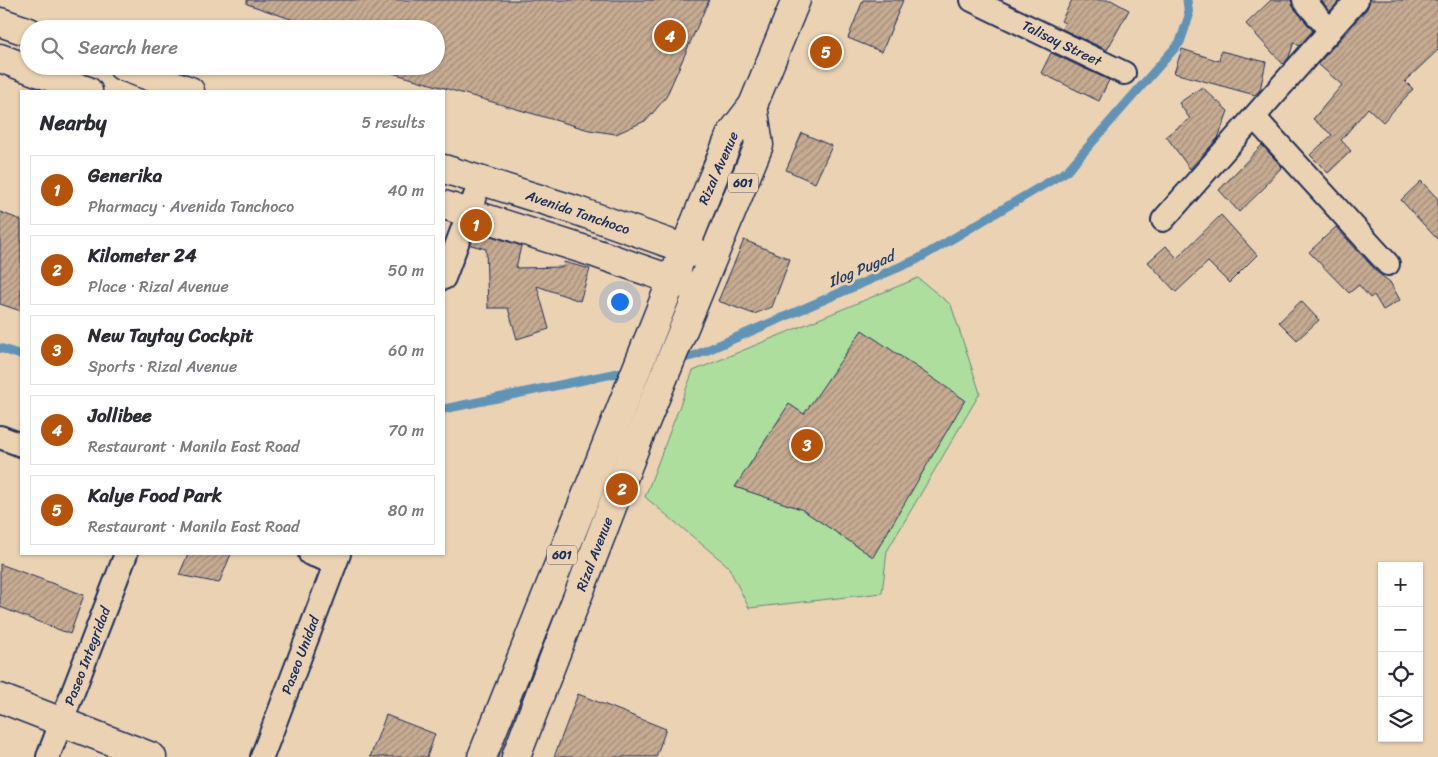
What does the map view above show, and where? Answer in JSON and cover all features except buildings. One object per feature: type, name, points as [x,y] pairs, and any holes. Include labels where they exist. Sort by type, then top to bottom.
[{"type":"main road","name":"601","points":[[753,105],[796,0]]},
{"type":"main road","points":[[0,22],[20,29]]},
{"type":"main road","points":[[0,58],[20,66]]},
{"type":"main road","points":[[45,75],[85,90]]},
{"type":"main road","points":[[146,75],[187,90]]},
{"type":"main road","name":"Rizal Avenue","points":[[482,757],[731,134],[753,105]]},
{"type":"main road","name":"Rizal Avenue","points":[[516,757],[549,668],[711,258],[758,145],[753,105]]},
{"type":"main road","name":"Avenida Tanchoco","points":[[445,169],[711,258]]},
{"type":"main road","points":[[456,208],[699,289]]},
{"type":"main road","points":[[0,698],[152,757]]},
{"type":"street","name":"Talisay Street","points":[[972,0],[1124,73]]},
{"type":"street","points":[[1304,0],[1330,31]]},
{"type":"street","points":[[1163,220],[1357,0]]},
{"type":"street","points":[[1254,117],[1388,264]]},
{"type":"street","points":[[445,272],[456,208],[481,180]]},
{"type":"street","points":[[0,437],[20,445]]},
{"type":"street","name":"Paseo Integridad","points":[[48,757],[126,555]]},
{"type":"street","points":[[315,555],[337,559]]},
{"type":"street","name":"Paseo Unidad","points":[[262,757],[337,559]]},
{"type":"green space","points":[[918,278],[951,305],[980,393],[887,551],[882,593],[749,608],[728,566],[645,497],[693,371]]},
{"type":"waterway","name":"Ilog Pugad","points":[[676,360],[696,355],[918,259],[1067,171],[1180,42],[1189,16],[1187,0]]},
{"type":"waterway","name":"Ilog Pugad","points":[[0,348],[20,355]]},
{"type":"waterway","name":"Ilog Pugad","points":[[445,409],[632,370]]},
{"type":"place","name":"Jollibee","points":[[670,36]]},
{"type":"place","name":"Kalye Food Park","points":[[826,52]]},
{"type":"place","name":"Generika","points":[[476,225]]},
{"type":"place","name":"New Taytay Cockpit","points":[[807,445]]},
{"type":"place","name":"Kilometer 24","points":[[622,489]]}]
